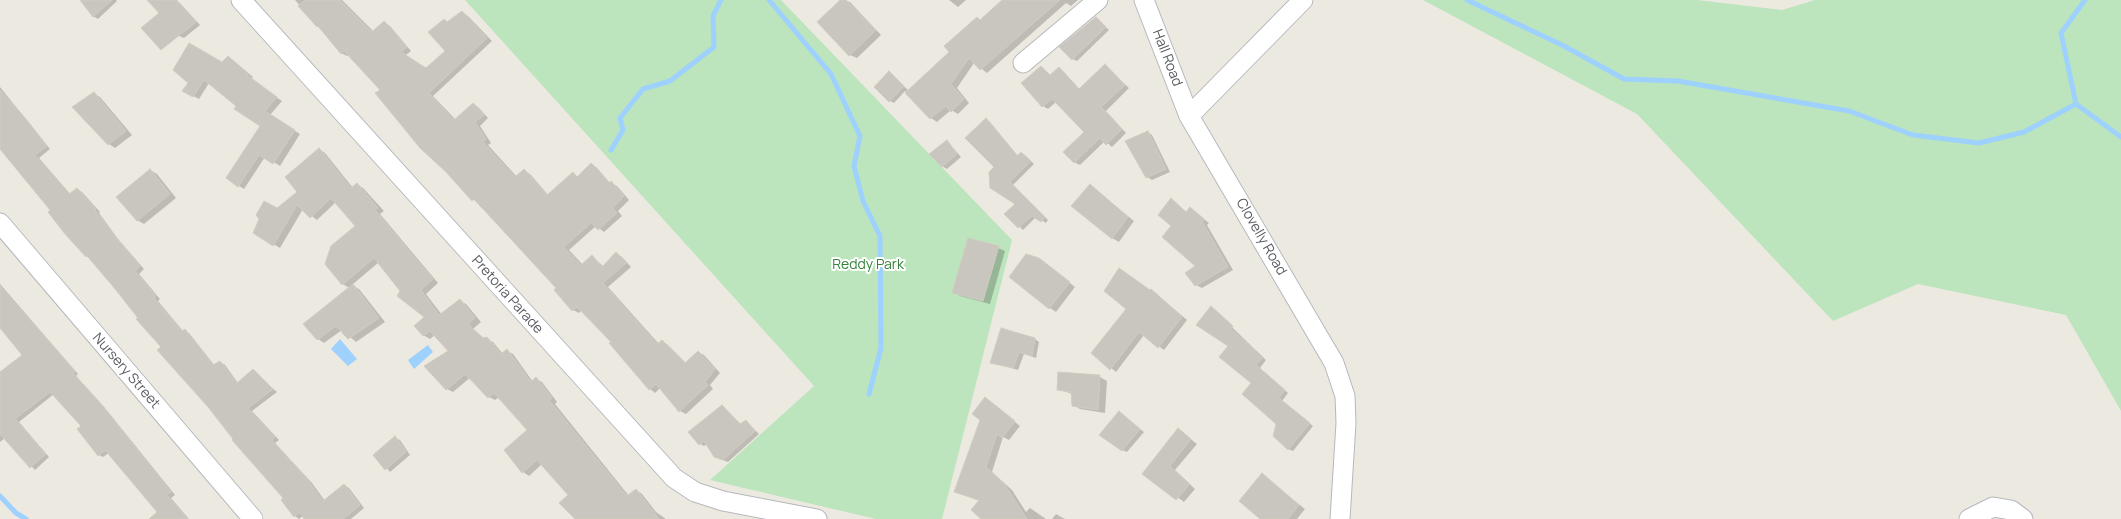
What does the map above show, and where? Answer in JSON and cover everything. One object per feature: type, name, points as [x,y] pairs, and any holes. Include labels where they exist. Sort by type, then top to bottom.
[{"type":"street","name":"Pretoria Parade","points":[[241,0],[674,478],[695,492],[723,501],[817,519]]},
{"type":"street","points":[[1023,63],[1098,0]]},
{"type":"street","name":"Hall Road","points":[[1144,0],[1189,116]]},
{"type":"street","points":[[1189,116],[1303,0]]},
{"type":"street","name":"Clovelly Road","points":[[1189,116],[1334,363],[1345,396],[1346,423],[1340,519]]},
{"type":"street","name":"Nursery Street","points":[[0,223],[253,519]]},
{"type":"street","points":[[1969,519],[1993,507],[2011,510],[2024,519]]},
{"type":"green space","name":"Reddy Park","points":[[465,0],[781,0],[1012,240],[942,519],[876,519],[710,480],[814,386]]},
{"type":"green space","points":[[1423,0],[1697,0],[1782,10],[1815,0],[2121,0],[2121,411],[2066,315],[1918,284],[1833,321],[1637,114]]},
{"type":"water","points":[[340,339],[357,359],[348,366],[331,349]]},
{"type":"water","points":[[428,345],[433,352],[414,369],[408,360]]},
{"type":"building","points":[[80,0],[112,0],[93,17]]},
{"type":"building","points":[[147,0],[176,0],[196,22],[161,50],[141,28],[159,13]]},
{"type":"building","points":[[305,0],[340,0],[372,32],[384,21],[407,47],[401,52],[426,68],[445,51],[428,32],[444,19],[447,22],[462,11],[487,38],[429,93],[454,120],[473,103],[484,115],[475,122],[486,139],[483,142],[515,177],[524,169],[547,195],[573,172],[577,177],[591,163],[609,183],[611,181],[624,196],[613,208],[617,213],[598,230],[591,223],[564,247],[581,265],[592,255],[602,267],[616,252],[626,263],[603,283],[657,344],[662,340],[685,363],[698,351],[715,369],[705,382],[708,385],[679,412],[656,384],[649,390],[609,343],[611,342],[577,307],[572,311],[554,290],[556,288],[474,199],[472,201],[446,172],[420,148],[375,93],[380,90],[344,51],[341,54],[318,26],[298,6]]},
{"type":"building","points":[[840,0],[846,0],[876,30],[849,56],[817,22]]},
{"type":"building","points":[[1002,0],[1060,0],[980,70],[969,58],[951,84],[964,99],[951,112],[946,106],[930,119],[905,93],[949,52],[944,46],[977,17],[980,20]]},
{"type":"building","points":[[1096,17],[1106,27],[1072,60],[1059,47]]},
{"type":"building","points":[[189,43],[222,62],[228,56],[248,73],[247,75],[277,97],[265,111],[295,130],[273,164],[259,155],[238,187],[226,178],[260,126],[234,109],[236,106],[204,80],[193,97],[182,91],[188,83],[173,70]]},
{"type":"building","points":[[1105,64],[1125,85],[1101,107],[1122,129],[1106,145],[1100,138],[1074,163],[1063,152],[1084,132],[1052,99],[1042,107],[1021,83],[1041,66],[1050,75],[1059,67],[1079,89]]},
{"type":"building","points":[[889,71],[904,86],[889,102],[874,87]]},
{"type":"building","points":[[0,90],[47,146],[35,155],[69,194],[77,188],[96,209],[114,235],[140,266],[135,271],[156,296],[154,298],[182,331],[185,329],[213,365],[220,361],[237,383],[253,369],[273,389],[248,408],[275,437],[272,440],[307,479],[323,501],[344,484],[360,505],[343,519],[304,519],[300,512],[294,517],[281,500],[283,498],[232,440],[208,407],[157,350],[161,347],[136,319],[138,318],[117,291],[65,234],[48,212],[50,210],[0,149]]},
{"type":"building","points":[[94,92],[126,131],[108,145],[72,107]]},
{"type":"building","points":[[986,118],[1017,156],[1021,152],[1031,161],[1010,182],[1045,217],[1041,222],[1032,216],[1018,228],[1004,214],[1015,204],[990,188],[989,172],[994,167],[965,138]]},
{"type":"building","points":[[1148,131],[1166,169],[1146,178],[1125,141]]},
{"type":"building","points":[[947,140],[957,154],[942,167],[929,154]]},
{"type":"building","points":[[319,148],[351,188],[357,183],[378,208],[375,210],[433,279],[421,290],[439,315],[460,299],[475,318],[468,324],[483,338],[487,337],[501,354],[507,349],[531,382],[536,377],[552,398],[549,400],[627,496],[636,489],[659,519],[575,519],[559,503],[568,495],[537,460],[522,473],[504,450],[527,430],[494,393],[488,398],[465,374],[446,390],[424,366],[448,351],[430,331],[423,336],[414,326],[424,317],[397,296],[400,291],[374,258],[342,285],[325,264],[331,246],[355,226],[331,198],[310,218],[297,205],[273,246],[253,233],[259,219],[256,215],[264,201],[277,208],[297,192],[285,177]]},
{"type":"building","points":[[150,169],[170,194],[137,221],[116,197]]},
{"type":"building","points":[[1090,184],[1128,217],[1112,239],[1071,206]]},
{"type":"building","points":[[1171,198],[1186,212],[1190,207],[1204,219],[1202,221],[1228,267],[1195,286],[1185,273],[1195,266],[1162,237],[1171,226],[1158,215]]},
{"type":"building","points":[[968,238],[999,246],[983,301],[952,293]]},
{"type":"building","points":[[1026,254],[1039,258],[1070,282],[1049,309],[1009,277]]},
{"type":"building","points":[[1119,268],[1151,289],[1182,317],[1158,348],[1139,332],[1110,370],[1091,353],[1126,309],[1104,291]]},
{"type":"building","points":[[353,284],[379,318],[348,339],[336,326],[317,340],[303,324]]},
{"type":"building","points":[[0,286],[75,371],[73,373],[101,404],[171,492],[167,495],[188,519],[149,519],[157,512],[105,450],[98,456],[77,429],[81,426],[50,392],[15,419],[46,454],[30,468],[0,434],[0,372],[22,355],[0,328]]},
{"type":"building","points":[[1211,306],[1233,326],[1231,329],[1263,357],[1256,365],[1285,390],[1279,398],[1310,423],[1288,450],[1273,436],[1276,424],[1242,394],[1251,383],[1219,357],[1228,346],[1196,325]]},
{"type":"building","points":[[1001,328],[1035,338],[1032,356],[1019,352],[1013,368],[990,363]]},
{"type":"building","points":[[1058,372],[1100,375],[1098,410],[1072,406],[1071,392],[1057,390]]},
{"type":"building","points":[[985,397],[1015,421],[1002,438],[997,434],[986,467],[1005,485],[1027,519],[981,519],[971,510],[979,500],[954,492],[980,420],[972,414]]},
{"type":"building","points":[[722,405],[740,424],[746,420],[755,431],[723,460],[714,457],[704,441],[699,445],[688,432]]},
{"type":"building","points":[[1119,411],[1140,429],[1122,451],[1099,435]]},
{"type":"building","points":[[1178,428],[1191,439],[1170,466],[1189,485],[1176,500],[1142,474]]},
{"type":"building","points":[[395,436],[406,452],[385,470],[373,455]]},
{"type":"building","points":[[1262,473],[1299,505],[1288,519],[1260,519],[1239,501]]},
{"type":"waterway","points":[[611,150],[623,130],[620,118],[643,89],[670,81],[714,47],[713,16],[721,0]]},
{"type":"waterway","points":[[769,0],[831,74],[860,136],[854,166],[863,201],[880,236],[881,348],[869,394]]},
{"type":"waterway","points":[[1467,0],[1564,46],[1624,79],[1678,81],[1849,111],[1913,135],[1979,143],[2024,132],[2076,104]]},
{"type":"waterway","points":[[2085,0],[2061,33],[2076,104],[2121,137]]},
{"type":"waterway","points":[[0,496],[16,513],[26,519]]}]
